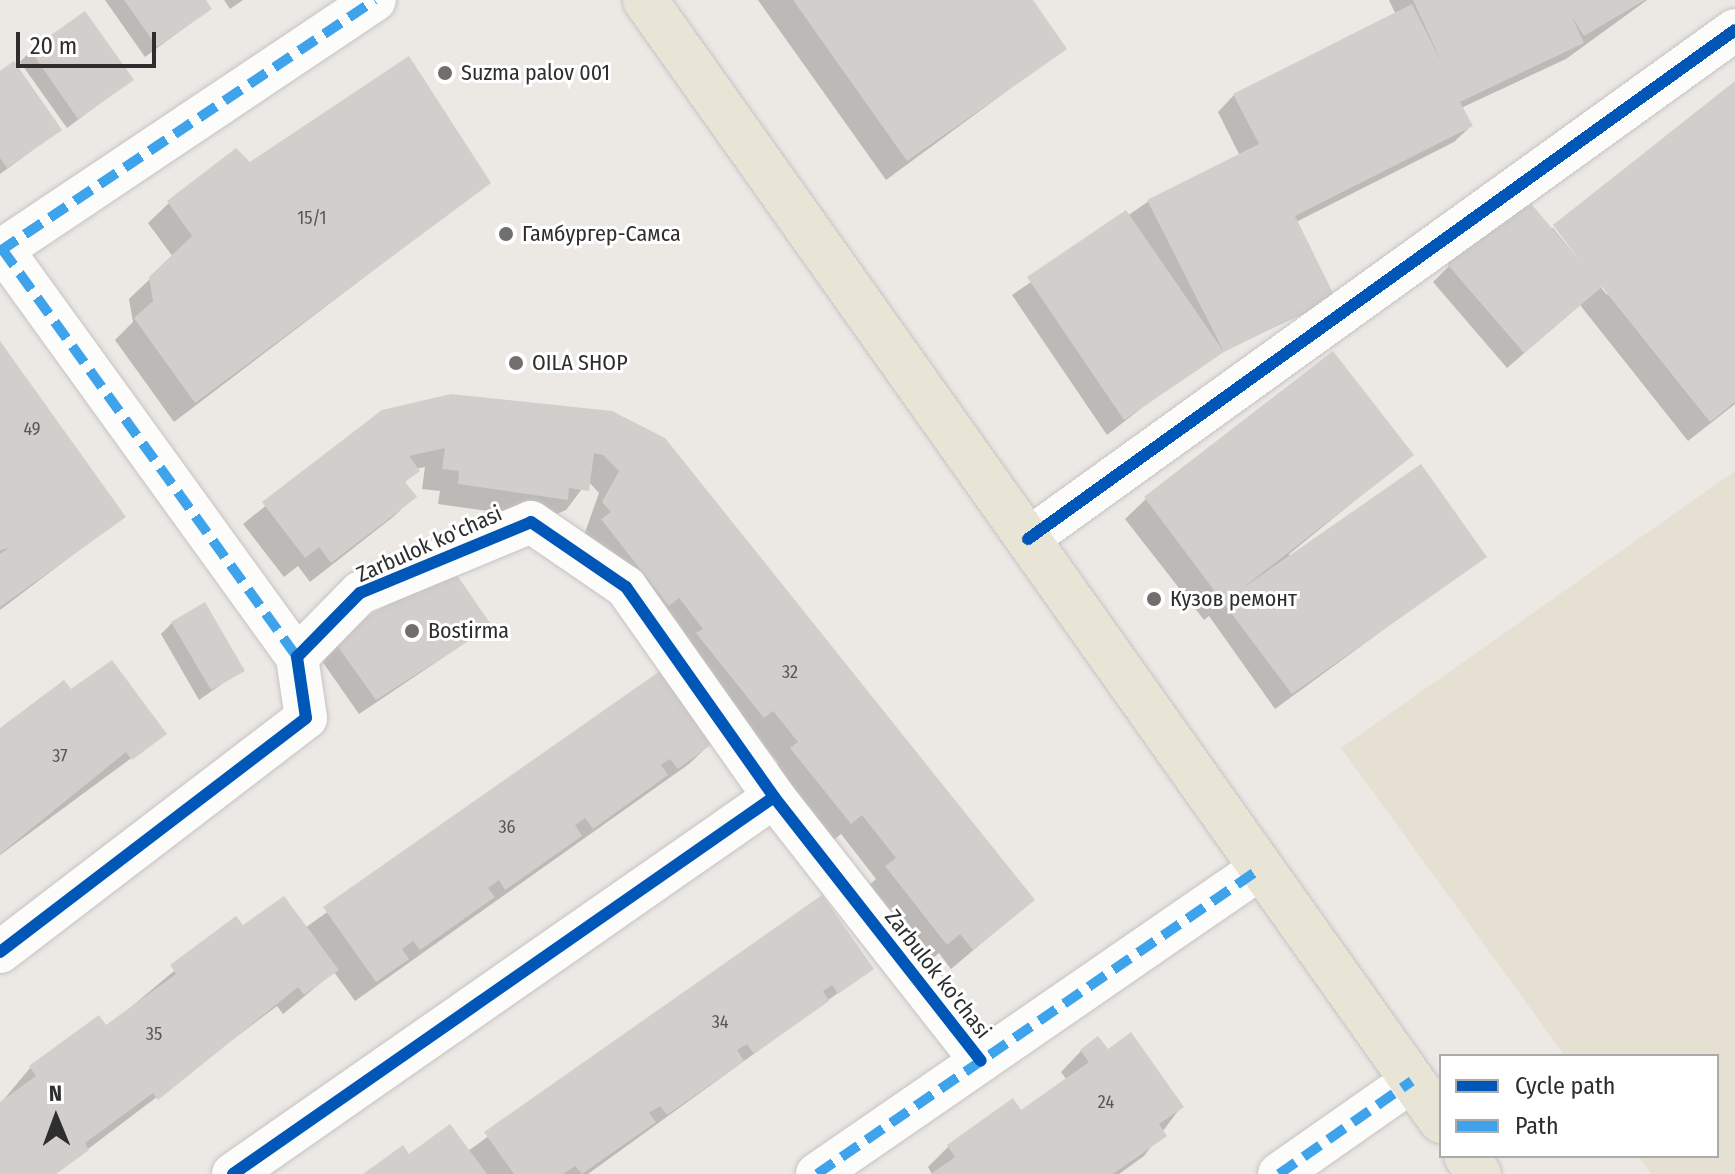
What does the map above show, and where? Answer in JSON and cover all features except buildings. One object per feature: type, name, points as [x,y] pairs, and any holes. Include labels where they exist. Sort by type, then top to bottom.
[{"type":"main road","points":[[645,0],[1439,1118]]},
{"type":"street","points":[[0,952],[306,718],[297,657],[1,250],[375,0]]},
{"type":"street","points":[[1028,539],[1735,30]]},
{"type":"street","name":"Zarbulok ko'chasi","points":[[297,657],[360,593],[531,522],[626,587],[774,797],[981,1061]]},
{"type":"street","points":[[233,1174],[774,797]]},
{"type":"street","name":"Zarbulok ko'chasi","points":[[817,1174],[1261,868]]},
{"type":"street","points":[[1279,1174],[1412,1081]]},
{"type":"shaded area","points":[[1735,471],[1735,1174],[1651,1174],[1639,1158],[1719,1158],[1719,1054],[1564,1054],[1341,748]]},
{"type":"marked path","points":[[0,251],[375,0]]},
{"type":"marked path","points":[[2,249],[297,657]]},
{"type":"marked path","points":[[817,1174],[1261,868]]},
{"type":"marked path","points":[[1279,1174],[1412,1081]]},
{"type":"cycle path","points":[[1028,539],[1735,30]]},
{"type":"cycle path","points":[[0,952],[306,718],[297,657],[360,593],[531,522],[626,587],[774,797]]},
{"type":"cycle path","points":[[233,1174],[774,797],[981,1061]]},
{"type":"place","name":"Suzma palov 001","points":[[445,73]]},
{"type":"place","name":"Гамбургер-Самса","points":[[506,234]]},
{"type":"place","name":"OILA SHOP","points":[[516,363]]},
{"type":"place","name":"Кузов ремонт","points":[[1154,599]]},
{"type":"place","name":"Bostirma","points":[[412,631]]}]
